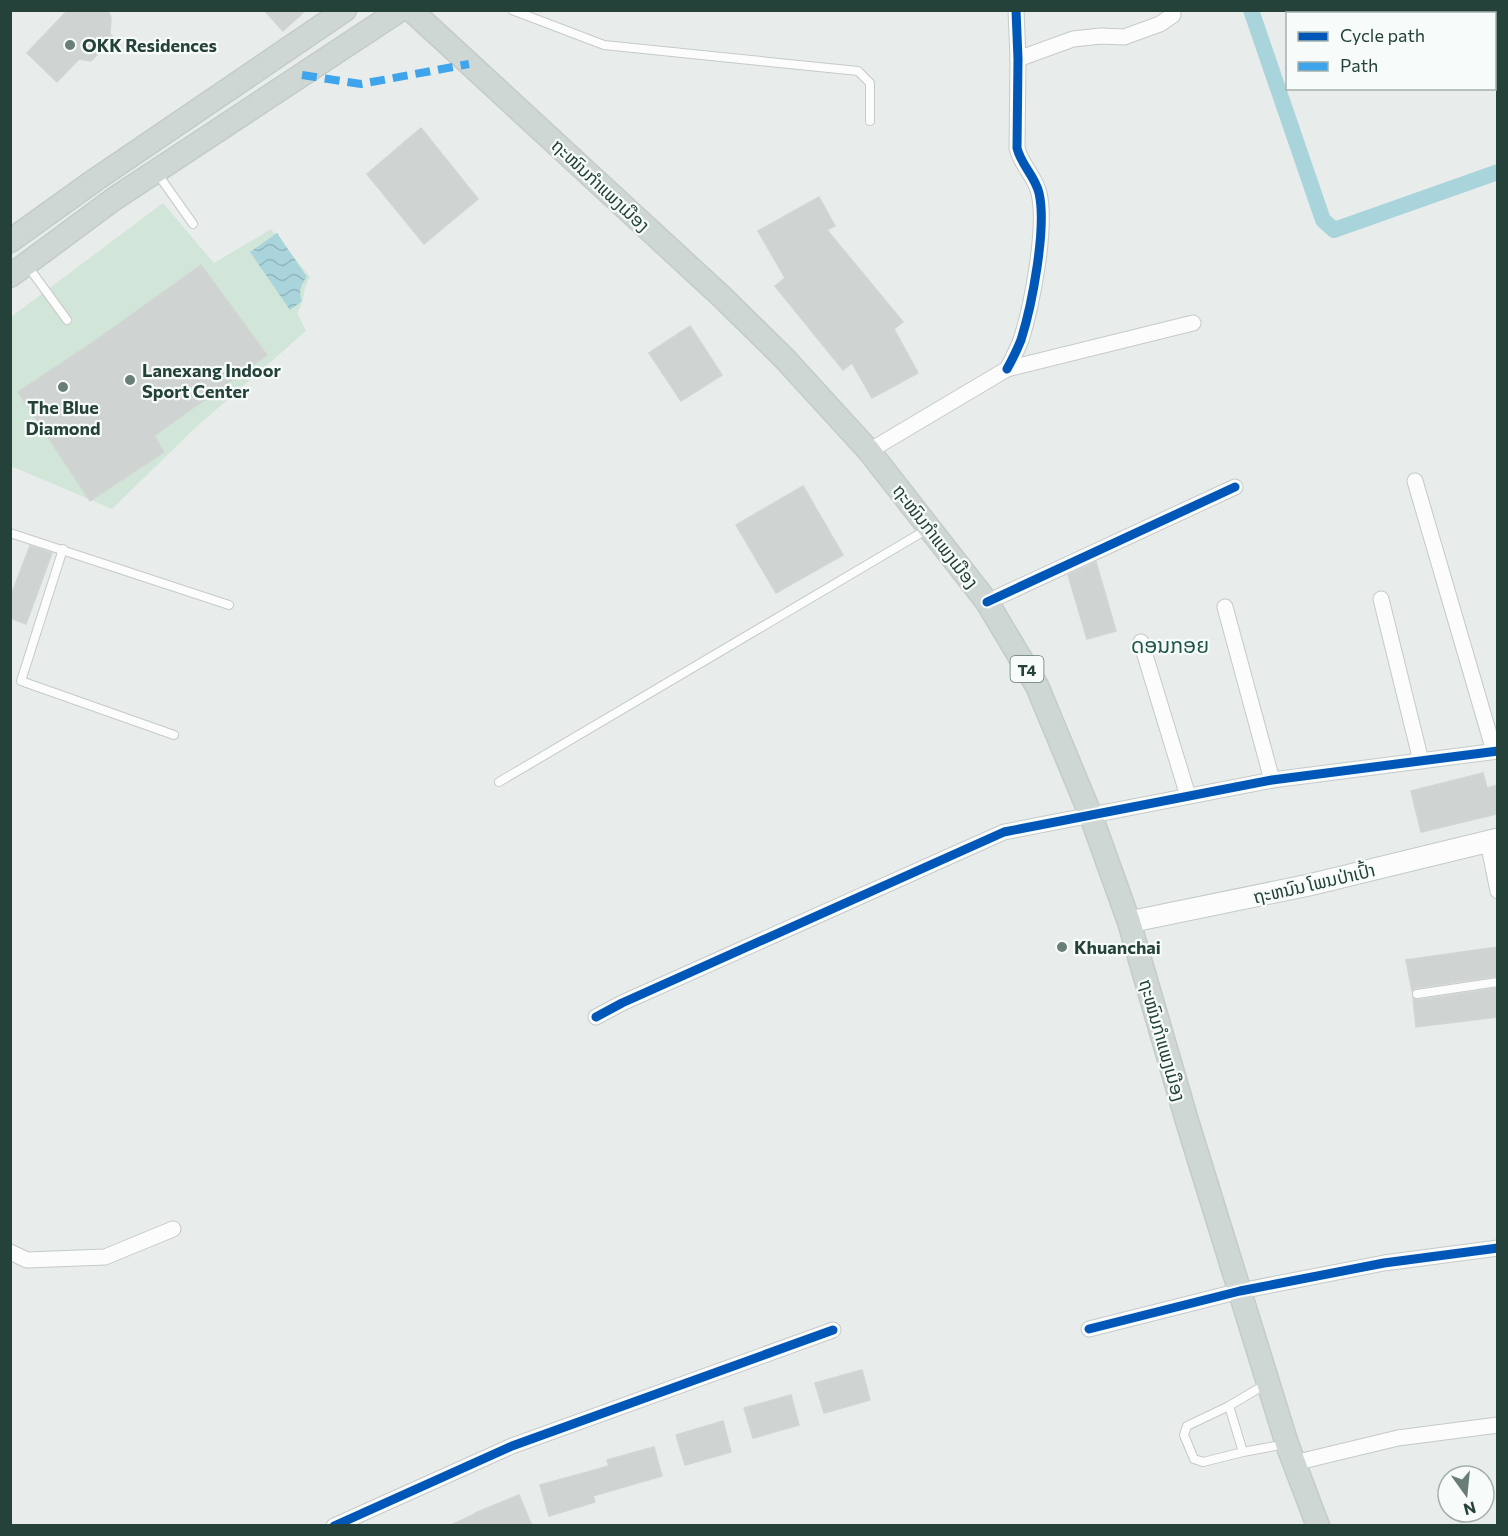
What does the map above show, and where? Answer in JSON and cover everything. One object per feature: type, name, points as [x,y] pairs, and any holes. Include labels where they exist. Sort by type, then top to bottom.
[{"type":"main road","points":[[10,241],[95,180],[345,10]]},
{"type":"main road","points":[[18,270],[114,199],[400,10]]},
{"type":"main road","name":"ຖະໜົນກຳແພງເມືອງ","points":[[411,10],[721,296],[785,359],[869,451],[987,602],[1037,686],[1091,816],[1129,922],[1187,1121],[1291,1454],[1318,1526]]},
{"type":"street","points":[[1007,369],[1020,341],[1032,294],[1040,243],[1039,194],[1035,181],[1020,160],[1017,148],[1016,10]]},
{"type":"street","points":[[1018,59],[1073,39],[1101,36],[1124,37],[1160,24],[1173,15]]},
{"type":"street","points":[[869,451],[1007,369],[1193,323]]},
{"type":"street","points":[[596,1017],[632,998],[1004,832],[1272,780],[1496,751],[1415,481]]},
{"type":"street","points":[[987,602],[1235,487]]},
{"type":"street","points":[[1382,598],[1421,760]]},
{"type":"street","points":[[1225,607],[1272,780]]},
{"type":"street","points":[[1141,642],[1188,795]]},
{"type":"street","points":[[1493,841],[1497,891]]},
{"type":"street","name":"ຖະຫນົນ ໂພນປ່າເປົ້າ","points":[[1129,922],[1309,885],[1493,841]]},
{"type":"street","points":[[10,1252],[27,1260],[105,1257],[173,1228]]},
{"type":"street","points":[[1089,1329],[1240,1291],[1384,1263],[1497,1248]]},
{"type":"street","points":[[334,1526],[512,1446],[832,1330]]},
{"type":"street","points":[[1291,1454],[1497,1425]]},
{"type":"lane","points":[[512,10],[603,45],[858,71],[870,83],[870,121]]},
{"type":"lane","points":[[156,172],[193,224]]},
{"type":"lane","points":[[18,270],[67,320]]},
{"type":"lane","points":[[498,782],[930,528]]},
{"type":"lane","points":[[10,533],[229,605]]},
{"type":"lane","points":[[63,549],[21,681],[174,735]]},
{"type":"lane","points":[[1417,994],[1497,982]]},
{"type":"lane","points":[[1269,1383],[1187,1426],[1184,1435],[1197,1461],[1203,1462],[1243,1452],[1291,1454]]},
{"type":"lane","points":[[1229,1406],[1243,1452]]},
{"type":"green space","name":"Lanexang Indoor Sport Center","points":[[163,203],[214,263],[271,229],[310,277],[297,313],[306,331],[194,429],[112,509],[11,466],[11,317]]},
{"type":"water","points":[[277,233],[307,277],[301,289],[302,301],[290,310],[250,252]]},
{"type":"building","name":"OKK Residences","points":[[68,10],[108,10],[111,18],[110,34],[114,38],[91,61],[79,59],[57,82],[27,53]]},
{"type":"building","points":[[264,10],[306,10],[283,31]]},
{"type":"building","points":[[421,128],[478,199],[424,244],[367,174]]},
{"type":"building","points":[[819,197],[835,226],[827,230],[903,322],[894,329],[918,373],[872,398],[852,363],[843,370],[775,286],[785,278],[758,231]]},
{"type":"building","points":[[201,265],[267,355],[154,436],[164,452],[90,501],[18,392],[92,343]]},
{"type":"building","points":[[690,326],[722,375],[681,401],[649,353]]},
{"type":"building","points":[[803,486],[843,555],[776,593],[736,525]]},
{"type":"building","points":[[30,546],[52,553],[26,624],[10,618],[10,598]]},
{"type":"building","points":[[1096,562],[1116,631],[1087,639],[1068,575]]},
{"type":"building","points":[[1483,773],[1487,788],[1497,785],[1497,814],[1421,832],[1411,791]]},
{"type":"building","points":[[1497,947],[1497,976],[1416,988],[1412,991],[1406,960]]},
{"type":"building","points":[[1497,988],[1497,1017],[1416,1027],[1413,998],[1418,1000]]},
{"type":"building","points":[[862,1370],[870,1400],[824,1413],[815,1383]]},
{"type":"building","points":[[791,1395],[799,1425],[753,1438],[744,1408]]},
{"type":"building","points":[[723,1421],[731,1452],[685,1465],[676,1435]]},
{"type":"building","points":[[654,1447],[662,1476],[593,1496],[595,1502],[549,1516],[540,1485],[609,1466],[607,1460]]},
{"type":"building","points":[[519,1495],[532,1526],[449,1526],[475,1513]]},
{"type":"waterway","points":[[1251,10],[1323,220],[1334,230],[1498,172]]},
{"type":"marked path","points":[[302,75],[361,84],[469,64]]},
{"type":"cycle path","points":[[1007,369],[1021,340],[1030,307],[1041,226],[1039,193],[1017,148],[1016,10]]},
{"type":"cycle path","points":[[987,602],[1235,487]]},
{"type":"cycle path","points":[[596,1017],[622,1003],[1004,832],[1272,780],[1498,751]]},
{"type":"cycle path","points":[[1089,1329],[1240,1291],[1384,1263],[1498,1248]]},
{"type":"cycle path","points":[[334,1526],[512,1446],[833,1330]]},
{"type":"place","name":"OKK Residences","points":[[70,45]]},
{"type":"place","name":"Lanexang Indoor Sport Center","points":[[130,380]]},
{"type":"place","name":"The Blue Diamond","points":[[63,387]]},
{"type":"place","name":"Khuanchai","points":[[1062,947]]},
{"type":"district","name":"ດອນກອຍ","points":[[1170,644]]}]
